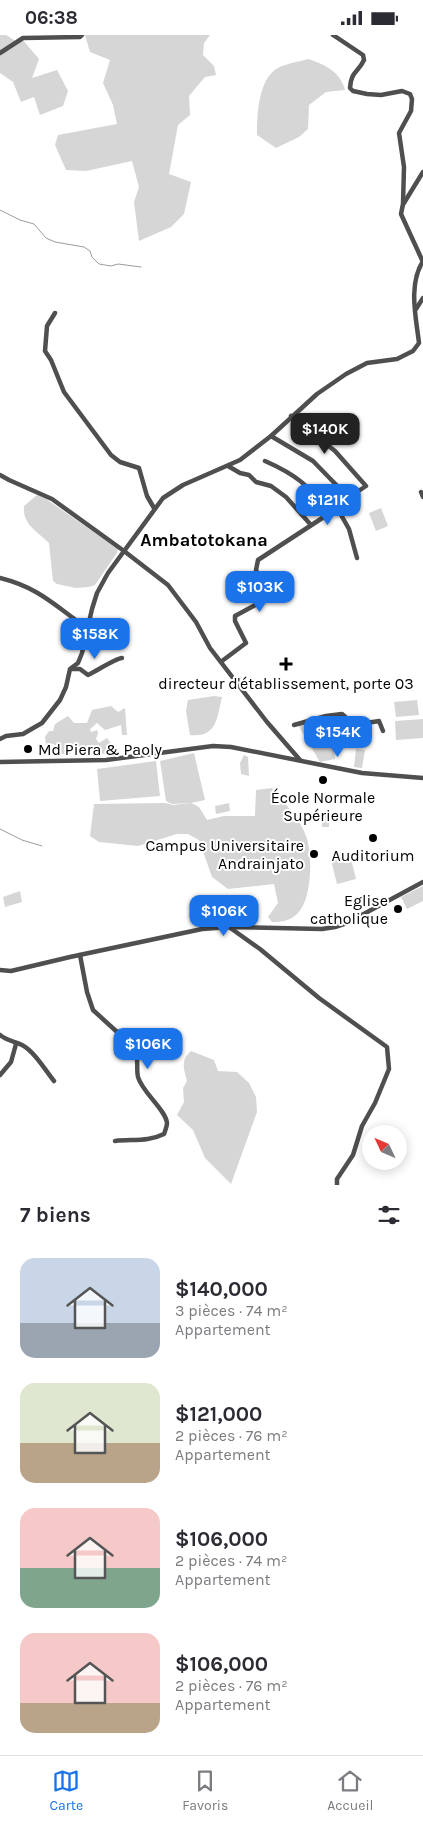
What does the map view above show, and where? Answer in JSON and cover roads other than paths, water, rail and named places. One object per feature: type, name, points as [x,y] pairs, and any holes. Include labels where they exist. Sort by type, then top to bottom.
[{"type":"street","points":[[0,53],[23,38],[80,37],[82,35]]},
{"type":"street","points":[[0,739],[6,736],[23,734],[42,723],[60,700],[66,687],[70,669],[78,663],[82,653],[97,593],[108,573],[163,498],[175,489],[240,460],[272,436],[316,394],[346,374],[367,363],[397,359],[413,351],[419,343],[414,291],[423,261],[401,214],[404,167],[399,133],[411,111],[412,99],[410,94],[402,91],[381,95],[354,91],[350,88],[350,79],[362,64],[364,60],[363,55],[333,35]]},
{"type":"street","points":[[403,204],[423,172]]},
{"type":"street","points":[[415,310],[423,298]]},
{"type":"street","points":[[55,313],[47,326],[44,346],[64,392],[110,455],[120,462],[139,468],[147,496],[154,508]]},
{"type":"street","points":[[222,661],[246,643],[235,621],[235,615],[259,603],[270,594],[256,570],[258,559],[330,513],[348,497],[366,486],[335,451],[291,416]]},
{"type":"street","points":[[272,436],[313,461],[348,497]]},
{"type":"street","points":[[265,461],[296,476],[315,494],[330,513]]},
{"type":"street","points":[[228,466],[240,473],[249,475],[256,482],[271,486],[286,497],[311,525]]},
{"type":"street","points":[[0,475],[52,499],[168,585],[196,622],[210,648],[222,661],[267,722],[301,761]]},
{"type":"street","points":[[336,506],[349,529],[357,558]]},
{"type":"street","points":[[0,578],[32,589],[55,603],[64,612],[87,628]]},
{"type":"street","points":[[70,669],[80,669],[88,675],[107,666],[116,659],[122,658]]},
{"type":"street","points":[[294,725],[326,716],[342,714],[354,725],[380,721],[383,731]]},
{"type":"street","points":[[0,762],[106,760],[213,746],[231,747],[362,773],[423,779]]},
{"type":"street","points":[[0,970],[11,971],[202,929],[228,927],[305,929],[334,927],[347,923],[423,882]]},
{"type":"street","points":[[228,927],[260,949],[320,998],[387,1047],[389,1069],[362,1126],[353,1155],[336,1179],[337,1185]]},
{"type":"street","points":[[80,955],[87,993],[93,1010],[116,1031],[121,1033],[135,1049],[138,1077],[145,1091],[165,1116],[167,1124],[164,1135],[154,1139],[115,1141]]},
{"type":"street","points":[[0,1035],[5,1039],[22,1045],[54,1081]]},
{"type":"street","points":[[0,1075],[11,1062],[16,1043]]},
{"type":"waterway","points":[[0,210],[20,220],[34,224],[46,238],[55,242],[84,247],[90,251],[92,257],[99,264],[141,267]]},
{"type":"waterway","points":[[0,829],[22,840],[42,846]]},
{"type":"place","name":"directeur d'établissement, porte 03","points":[[286,664]]},
{"type":"place","name":"Md Piera & Paoly","points":[[28,749]]},
{"type":"place","name":"École Normale Supérieure","points":[[323,780]]},
{"type":"place","name":"Auditorium","points":[[373,838]]},
{"type":"place","name":"Campus Universitaire Andrainjato","points":[[314,854]]},
{"type":"place","name":"Eglise catholique","points":[[398,909]]},
{"type":"district","name":"Ambatotokana","points":[[204,540]]}]
